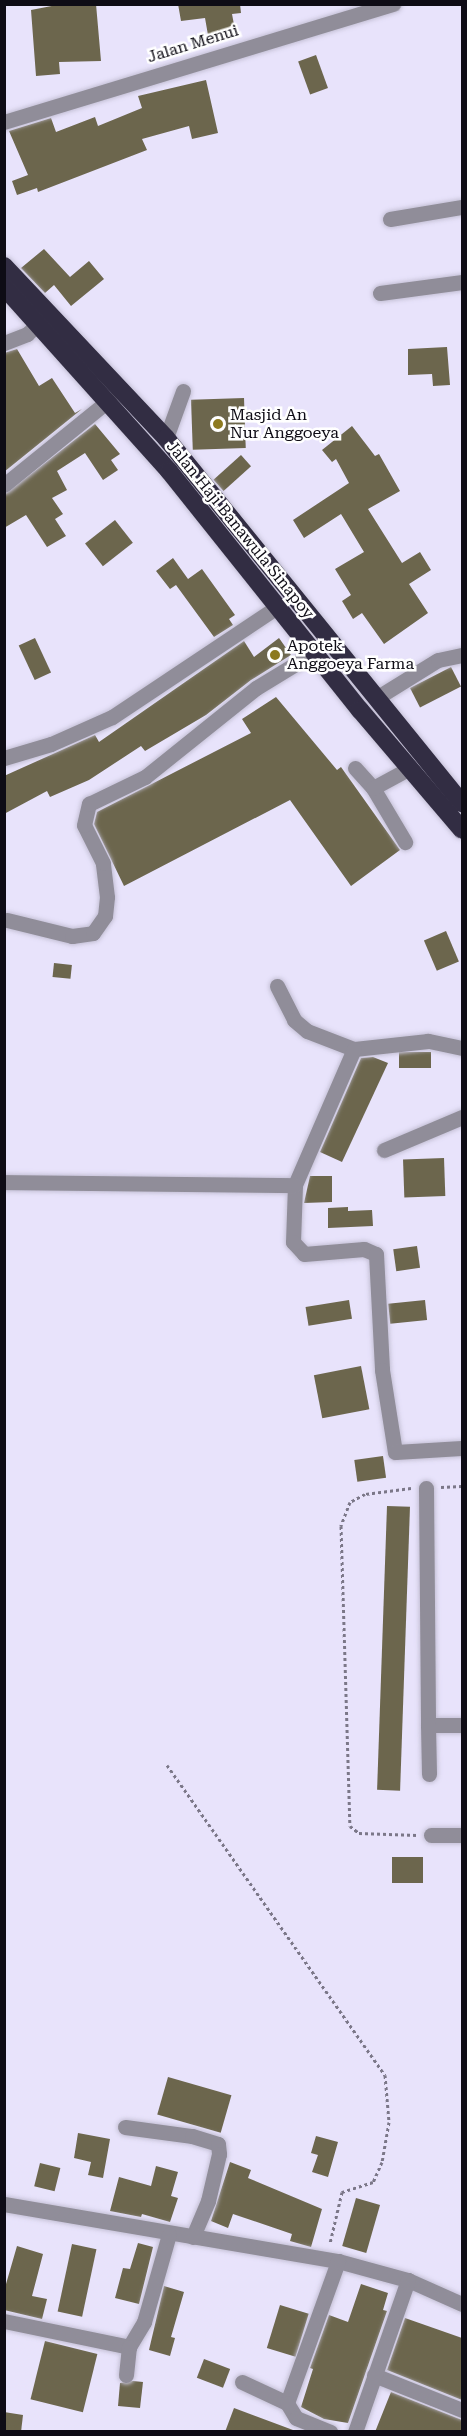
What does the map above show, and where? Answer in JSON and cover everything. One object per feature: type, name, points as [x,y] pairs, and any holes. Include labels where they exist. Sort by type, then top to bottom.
[{"type":"highway","name":"Jalan Haji Banawula Sinapoy","points":[[4,266],[44,319],[277,607],[462,830]]},
{"type":"highway","name":"Jalan Haji Banawula Sinapoy","points":[[4,287],[44,319],[166,438],[462,803]]},
{"type":"highway","points":[[203,514],[218,501]]},
{"type":"street","name":"Jalan Menui","points":[[4,122],[393,4]]},
{"type":"street","points":[[390,219],[462,207]]},
{"type":"street","points":[[381,293],[462,282]]},
{"type":"street","points":[[4,343],[44,319]]},
{"type":"street","points":[[166,438],[183,391]]},
{"type":"street","points":[[4,485],[109,400]]},
{"type":"street","points":[[4,758],[51,744],[112,717],[277,607]]},
{"type":"street","points":[[7,920],[72,936],[93,933],[105,916],[107,897],[103,863],[84,825],[89,804],[145,777],[256,688],[315,652]]},
{"type":"street","points":[[378,697],[426,666],[462,655]]},
{"type":"street","points":[[355,768],[374,788],[405,842]]},
{"type":"street","points":[[374,788],[410,768]]},
{"type":"street","points":[[277,986],[294,1020],[308,1031],[354,1049],[428,1041],[462,1048]]},
{"type":"street","points":[[354,1049],[295,1185],[293,1242],[298,1251],[318,1255],[364,1249],[376,1254],[386,1397],[395,1452],[462,1448]]},
{"type":"street","points":[[384,1150],[462,1117]]},
{"type":"street","points":[[4,1182],[295,1185]]},
{"type":"street","points":[[426,1488],[429,1774]]},
{"type":"street","points":[[428,1725],[462,1725]]},
{"type":"street","points":[[431,1835],[462,1834]]},
{"type":"street","points":[[125,2127],[192,2136],[218,2144],[219,2154],[208,2201],[193,2238]]},
{"type":"street","points":[[4,2204],[169,2234],[332,2260],[408,2280],[462,2304]]},
{"type":"street","points":[[126,2375],[129,2347],[144,2322],[169,2234]]},
{"type":"street","points":[[287,2403],[332,2260]]},
{"type":"street","points":[[355,2432],[408,2280]]},
{"type":"street","points":[[4,2321],[129,2347]]},
{"type":"street","points":[[374,2375],[462,2410]]},
{"type":"street","points":[[242,2382],[287,2403],[296,2418],[330,2432]]},
{"type":"path","points":[[431,1835],[360,1833],[350,1826],[341,1526],[350,1503],[365,1494],[462,1486]]},
{"type":"path","points":[[167,1765],[385,2075],[389,2122],[382,2162],[373,2182],[342,2192],[332,2260]]},
{"type":"building","points":[[62,4],[96,4],[101,61],[59,62],[60,74],[36,76],[31,10]]},
{"type":"building","points":[[178,4],[240,4],[241,13],[232,14],[235,30],[208,35],[205,18],[181,21]]},
{"type":"building","points":[[316,55],[328,88],[310,94],[298,61]]},
{"type":"building","points":[[206,80],[218,133],[192,139],[189,126],[142,139],[147,150],[38,192],[37,188],[17,195],[12,181],[28,175],[9,131],[51,118],[56,132],[95,117],[98,126],[142,108],[138,96]]},
{"type":"building","points":[[44,249],[70,277],[89,261],[104,279],[71,306],[54,285],[45,293],[21,268]]},
{"type":"building","points":[[447,347],[450,385],[433,386],[432,374],[408,375],[408,349]]},
{"type":"building","points":[[17,349],[39,386],[52,378],[75,413],[82,409],[4,472],[4,353]]},
{"type":"building","name":"Masjid An Nur Anggoeya","points":[[244,398],[246,448],[193,450],[191,400]]},
{"type":"building","points":[[95,424],[120,454],[111,460],[118,470],[103,480],[85,453],[57,471],[67,490],[52,498],[63,514],[55,519],[66,536],[47,547],[26,515],[4,528],[4,495]]},
{"type":"building","points":[[352,426],[375,456],[379,454],[400,491],[368,509],[402,563],[420,552],[431,570],[409,584],[428,613],[384,644],[362,613],[353,619],[342,601],[351,595],[335,569],[364,552],[341,514],[304,538],[293,520],[349,483],[336,459],[332,462],[322,450]]},
{"type":"building","points":[[241,455],[251,466],[224,491],[214,480]]},
{"type":"building","points":[[115,520],[133,543],[103,566],[85,543]]},
{"type":"building","points":[[173,558],[188,579],[202,569],[235,615],[229,619],[233,625],[214,637],[176,585],[170,589],[156,571]]},
{"type":"building","points":[[35,638],[51,672],[35,680],[19,646]]},
{"type":"building","points":[[279,638],[291,655],[251,680],[206,715],[145,751],[141,746],[89,780],[50,797],[47,791],[4,814],[4,776],[95,735],[99,742],[244,641],[254,657]]},
{"type":"building","points":[[451,667],[461,687],[420,707],[410,688]]},
{"type":"building","points":[[276,697],[337,770],[341,767],[400,850],[351,886],[290,800],[124,886],[94,824],[97,812],[251,733],[242,719]]},
{"type":"building","points":[[446,931],[459,961],[437,971],[424,940]]},
{"type":"building","points":[[54,963],[72,965],[70,979],[53,977]]},
{"type":"building","points":[[399,1052],[431,1052],[431,1068],[399,1068]]},
{"type":"building","points":[[373,1057],[388,1063],[342,1162],[320,1152],[361,1058]]},
{"type":"building","points":[[444,1158],[445,1196],[404,1197],[403,1159]]},
{"type":"building","points":[[310,1176],[332,1176],[332,1202],[304,1203]]},
{"type":"building","points":[[348,1207],[348,1211],[372,1210],[373,1226],[328,1228],[328,1208]]},
{"type":"building","points":[[417,1246],[420,1268],[396,1271],[393,1249]]},
{"type":"building","points":[[349,1300],[352,1319],[309,1326],[306,1307]]},
{"type":"building","points":[[425,1300],[427,1320],[390,1324],[388,1304]]},
{"type":"building","points":[[361,1366],[369,1409],[322,1418],[314,1375]]},
{"type":"building","points":[[383,1456],[386,1478],[357,1482],[354,1460]]},
{"type":"building","points":[[387,1506],[410,1507],[400,1791],[377,1790]]},
{"type":"building","points":[[392,1857],[423,1857],[423,1883],[392,1883]]},
{"type":"building","points":[[168,2077],[231,2095],[221,2133],[157,2114]]},
{"type":"building","points":[[78,2133],[110,2139],[103,2178],[88,2175],[91,2162],[74,2158]]},
{"type":"building","points":[[316,2136],[338,2142],[328,2177],[312,2172],[318,2155],[311,2153]]},
{"type":"building","points":[[230,2162],[251,2170],[248,2178],[322,2209],[311,2247],[290,2241],[292,2234],[233,2214],[228,2228],[211,2221]]},
{"type":"building","points":[[40,2163],[60,2168],[55,2191],[34,2186]]},
{"type":"building","points":[[156,2166],[178,2172],[171,2196],[178,2198],[170,2222],[142,2214],[141,2217],[110,2211],[119,2177],[151,2186]]},
{"type":"building","points":[[356,2198],[380,2205],[366,2253],[342,2246]]},
{"type":"building","points":[[138,2243],[153,2247],[139,2304],[115,2298],[123,2268],[130,2269]]},
{"type":"building","points":[[72,2244],[96,2249],[82,2317],[58,2311]]},
{"type":"building","points":[[17,2246],[43,2254],[32,2296],[47,2299],[42,2319],[4,2310],[4,2291]]},
{"type":"building","points":[[361,2284],[388,2293],[383,2310],[387,2311],[348,2423],[324,2419],[301,2407],[313,2369],[310,2368],[329,2315],[348,2322]]},
{"type":"building","points":[[164,2286],[184,2292],[171,2337],[175,2338],[170,2356],[149,2350]]},
{"type":"building","points":[[280,2305],[309,2314],[296,2357],[267,2348]]},
{"type":"building","points":[[405,2318],[462,2338],[462,2400],[387,2370]]},
{"type":"building","points":[[45,2341],[97,2354],[83,2412],[30,2399]]},
{"type":"building","points":[[204,2359],[230,2369],[223,2388],[197,2378]]},
{"type":"building","points":[[143,2382],[140,2408],[118,2406],[120,2383]]},
{"type":"building","points":[[391,2392],[462,2420],[462,2432],[375,2432]]},
{"type":"building","points":[[234,2408],[293,2430],[293,2432],[225,2432]]},
{"type":"building","points":[[4,2412],[23,2415],[21,2432],[4,2432]]},
{"type":"place","name":"Masjid An Nur Anggoeya","points":[[218,424]]},
{"type":"place","name":"Apotek Anggoeya Farma","points":[[275,655]]}]
